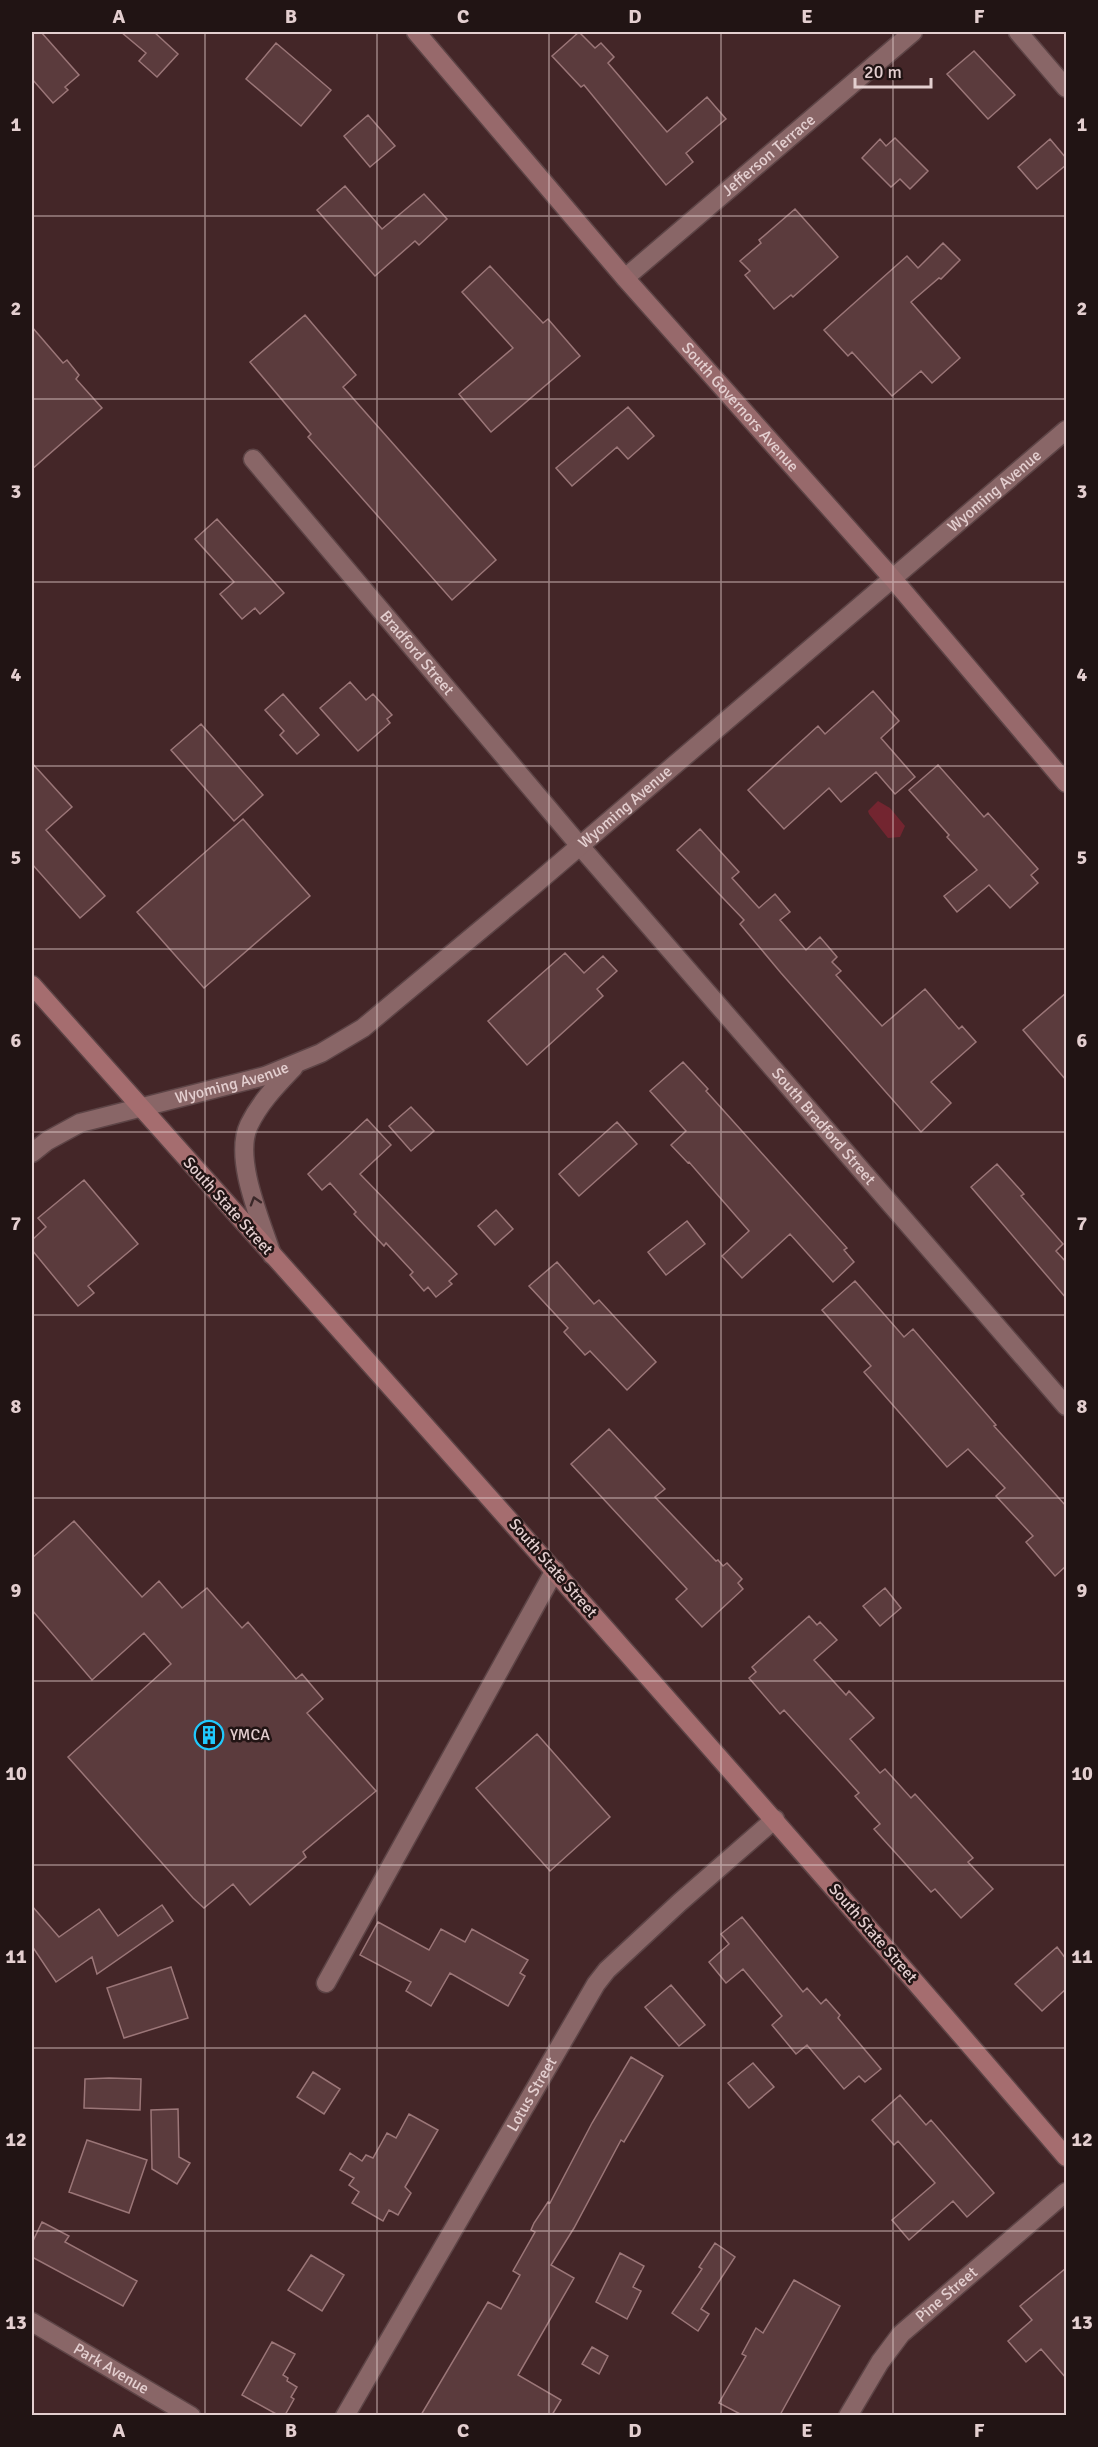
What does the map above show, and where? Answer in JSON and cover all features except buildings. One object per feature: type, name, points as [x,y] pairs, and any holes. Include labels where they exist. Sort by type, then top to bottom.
[{"type":"main road","name":"South Governors Avenue","points":[[416,32],[625,278],[893,579],[1066,783]]},
{"type":"main road","name":"South State Street","points":[[32,985],[775,1819],[1066,2157]]},
{"type":"street","name":"Jefferson Terrace","points":[[625,278],[913,32]]},
{"type":"street","points":[[1018,32],[1066,88]]},
{"type":"street","name":"Wyoming Avenue","points":[[32,1154],[47,1141],[80,1123],[265,1076],[297,1064],[363,1028],[580,846],[1066,430]]},
{"type":"street","name":"Bradford Street","points":[[253,459],[580,846]]},
{"type":"street","name":"South Bradford Street","points":[[580,846],[1066,1406]]},
{"type":"street","points":[[272,1257],[243,1163],[244,1142],[248,1127],[267,1096],[297,1064]]},
{"type":"street","points":[[326,1983],[555,1570]]},
{"type":"street","name":"Lotus Street","points":[[345,2415],[596,1984],[607,1970],[680,1902],[775,1819]]},
{"type":"street","name":"Pine Street","points":[[848,2415],[880,2362],[901,2334],[1066,2192]]},
{"type":"street","name":"Park Avenue","points":[[32,2322],[191,2415]]},
{"type":"shaded area","points":[[878,801],[890,808],[905,826],[900,837],[888,838],[869,814],[868,811]]},
{"type":"place","name":"YMCA","points":[[209,1735]]}]
